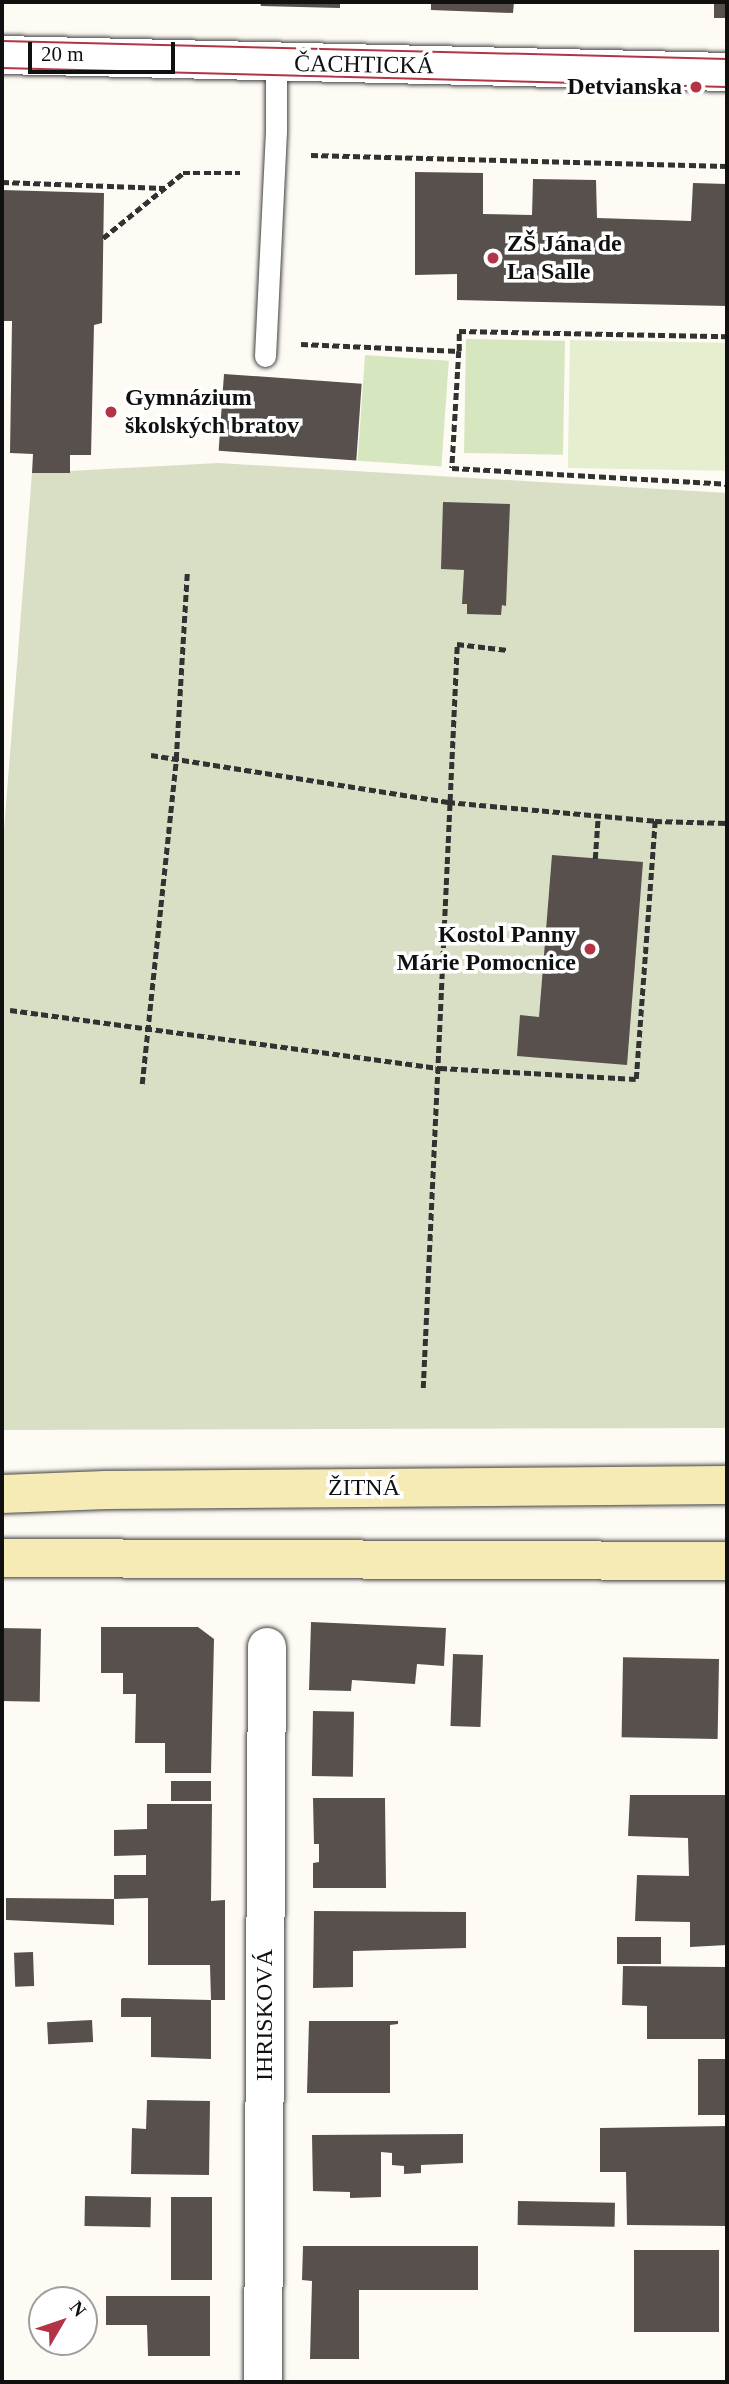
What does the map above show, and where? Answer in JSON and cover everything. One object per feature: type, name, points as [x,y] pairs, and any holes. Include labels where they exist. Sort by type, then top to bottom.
[{"type":"main road","name":"ŽITNÁ","points":[[2,1494],[106,1490],[727,1485]]},
{"type":"main road","points":[[2,1558],[727,1561]]},
{"type":"street","name":"ČACHTICKÁ","points":[[2,55],[727,72]]},
{"type":"street","name":"IHRISKOVÁ","points":[[263,2382],[267,1647]]},
{"type":"lane","points":[[265,349],[275,154],[276,63]]},
{"type":"path","points":[[275,154],[727,166]]},
{"type":"path","points":[[103,237],[183,173],[274,176]]},
{"type":"path","points":[[2,182],[164,188]]},
{"type":"path","points":[[727,336],[459,331],[452,468],[727,484]]},
{"type":"path","points":[[265,349],[458,351]]},
{"type":"path","points":[[142,1084],[176,759],[187,572]]},
{"type":"path","points":[[422,1388],[440,1068],[448,802],[457,644],[508,650]]},
{"type":"path","points":[[151,755],[448,802],[655,821],[727,823]]},
{"type":"path","points":[[595,859],[598,816]]},
{"type":"path","points":[[10,1010],[440,1068],[636,1079],[655,821]]},
{"type":"green space","points":[[466,339],[565,341],[563,455],[464,453]]},
{"type":"green space","points":[[570,340],[727,343],[725,471],[568,468]]},
{"type":"green space","points":[[365,355],[449,361],[441,467],[358,461]]},
{"type":"green space","points":[[218,463],[727,493],[727,1428],[2,1430],[2,856],[32,473]]},
{"type":"building","points":[[260,2],[340,2],[340,8],[261,6]]},
{"type":"building","points":[[431,2],[514,2],[513,13],[431,10]]},
{"type":"building","points":[[714,2],[727,2],[727,18],[714,18]]},
{"type":"building","points":[[415,172],[483,173],[483,214],[532,215],[533,179],[596,180],[597,218],[691,221],[693,183],[727,184],[727,306],[457,300],[457,274],[415,275]]},
{"type":"building","points":[[2,190],[104,193],[102,323],[94,325],[91,455],[70,455],[70,473],[32,473],[33,454],[10,453],[12,321],[2,321]]},
{"type":"building","points":[[224,374],[362,384],[356,460],[219,451]]},
{"type":"building","points":[[443,502],[510,504],[506,606],[502,605],[501,615],[467,614],[467,604],[462,604],[464,570],[441,569]]},
{"type":"building","name":"Kostol Panny Márie Pomocnice","points":[[552,855],[643,862],[627,1065],[517,1056],[520,1015],[539,1017]]},
{"type":"building","points":[[311,1622],[446,1628],[444,1666],[417,1664],[415,1684],[352,1680],[351,1691],[309,1690]]},
{"type":"building","points":[[101,1627],[198,1627],[214,1639],[211,1773],[165,1773],[165,1743],[135,1743],[136,1694],[123,1694],[123,1673],[101,1673]]},
{"type":"building","points":[[2,1628],[41,1629],[40,1702],[2,1701]]},
{"type":"building","points":[[453,1654],[483,1655],[480,1727],[450,1726]]},
{"type":"building","points":[[623,1657],[719,1659],[718,1739],[622,1737]]},
{"type":"building","points":[[313,1711],[354,1712],[353,1777],[312,1776]]},
{"type":"building","points":[[171,1781],[211,1781],[211,1801],[171,1801]]},
{"type":"building","points":[[630,1795],[727,1795],[727,1945],[690,1947],[690,1922],[635,1921],[637,1875],[689,1876],[688,1838],[628,1836]]},
{"type":"building","points":[[313,1798],[385,1798],[386,1888],[313,1888],[313,1863],[319,1862],[319,1844],[314,1844]]},
{"type":"building","points":[[147,1804],[212,1804],[211,1901],[225,1900],[225,2000],[211,2000],[210,1965],[148,1965],[148,1898],[114,1899],[114,1875],[146,1875],[146,1855],[114,1856],[114,1830],[147,1829]]},
{"type":"building","points":[[6,1898],[114,1899],[114,1925],[6,1920]]},
{"type":"building","points":[[314,1911],[466,1912],[466,1948],[353,1951],[353,1987],[313,1988]]},
{"type":"building","points":[[617,1937],[661,1937],[661,1964],[617,1964]]},
{"type":"building","points":[[33,1952],[34,1986],[15,1987],[14,1953]]},
{"type":"building","points":[[623,1966],[727,1967],[727,2039],[647,2039],[647,2006],[622,2005]]},
{"type":"building","points":[[123,1998],[211,2000],[211,2059],[151,2057],[151,2017],[121,2017]]},
{"type":"building","points":[[92,2020],[93,2042],[48,2044],[47,2022]]},
{"type":"building","points":[[309,2021],[398,2021],[398,2024],[390,2025],[390,2093],[307,2093]]},
{"type":"building","points":[[698,2059],[727,2059],[727,2115],[698,2115]]},
{"type":"building","points":[[147,2100],[210,2101],[209,2175],[131,2174],[132,2128],[146,2129]]},
{"type":"building","points":[[727,2126],[727,2226],[627,2225],[626,2172],[600,2172],[600,2128]]},
{"type":"building","points":[[463,2134],[463,2163],[421,2165],[421,2173],[404,2174],[404,2166],[392,2165],[392,2153],[381,2152],[381,2197],[350,2198],[350,2192],[313,2191],[312,2135]]},
{"type":"building","points":[[85,2196],[151,2197],[150,2227],[84,2226]]},
{"type":"building","points":[[171,2197],[212,2197],[212,2280],[171,2280]]},
{"type":"building","points":[[518,2201],[615,2203],[615,2227],[518,2225]]},
{"type":"building","points":[[303,2246],[478,2246],[478,2290],[359,2290],[359,2359],[310,2359],[312,2281],[302,2280]]},
{"type":"building","points":[[634,2250],[719,2250],[719,2332],[634,2332]]},
{"type":"building","points":[[106,2296],[210,2296],[210,2356],[148,2356],[147,2325],[106,2325]]},
{"type":"tram line","points":[[2,41],[727,59]]},
{"type":"tram line","points":[[2,68],[727,87]]},
{"type":"place","name":"Detvianska","points":[[696,87]]},
{"type":"place","name":"ZŠ Jána de La Salle","points":[[493,258]]},
{"type":"place","name":"Gymnázium školských bratov","points":[[111,412]]},
{"type":"place","name":"Kostol Panny Márie Pomocnice","points":[[590,949]]}]
